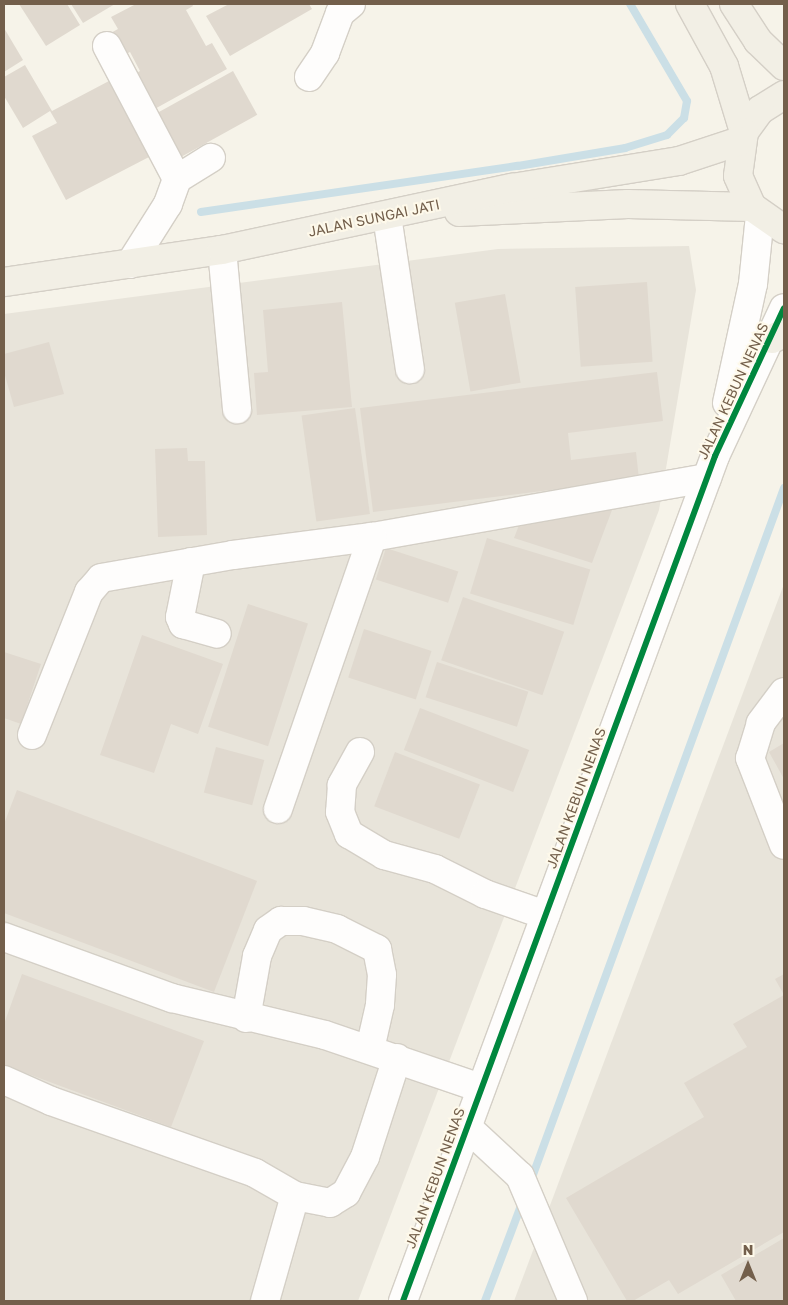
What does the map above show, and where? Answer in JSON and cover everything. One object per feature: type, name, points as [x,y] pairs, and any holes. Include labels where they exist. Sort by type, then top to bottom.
[{"type":"main road","points":[[690,4],[724,66],[742,136],[738,176],[756,211]]},
{"type":"main road","points":[[734,4],[758,40],[784,66]]},
{"type":"main road","points":[[742,136],[760,110],[784,95]]},
{"type":"main road","name":"JALAN SUNGAI JATI","points":[[4,282],[222,250],[512,188],[679,161],[742,136]]},
{"type":"main road","points":[[397,214],[514,211],[628,204],[756,211],[784,229]]},
{"type":"street","points":[[309,77],[325,53],[340,13],[351,4]]},
{"type":"street","points":[[107,46],[177,178]]},
{"type":"street","points":[[130,264],[168,204],[177,178],[212,158]]},
{"type":"street","points":[[32,735],[89,592],[101,578],[191,562],[372,537],[711,467],[753,284],[756,211]]},
{"type":"street","points":[[397,214],[410,369]]},
{"type":"street","points":[[222,250],[238,409]]},
{"type":"street","name":"JALAN KEBUN NENAS","points":[[403,1301],[711,467],[778,336],[784,308]]},
{"type":"street","points":[[278,808],[372,537]]},
{"type":"street","points":[[191,562],[180,617],[183,624],[217,634]]},
{"type":"street","points":[[784,692],[761,723],[750,758],[784,845]]},
{"type":"street","points":[[360,752],[342,785],[340,812],[348,834],[384,855],[435,869],[485,894],[545,915]]},
{"type":"street","points":[[246,1018],[257,956],[268,930],[281,921],[303,921],[337,929],[377,949],[381,982],[370,1050]]},
{"type":"street","points":[[4,937],[172,998],[246,1018],[325,1035],[481,1088]]},
{"type":"street","points":[[4,1080],[51,1101],[255,1173],[295,1196],[330,1203],[346,1193],[365,1157],[397,1058]]},
{"type":"street","points":[[467,1127],[520,1176],[573,1301]]},
{"type":"street","points":[[265,1301],[295,1196]]},
{"type":"shaded area","points":[[689,246],[696,290],[659,510],[358,1301],[4,1301],[4,314],[498,249]]},
{"type":"shaded area","points":[[784,584],[784,1301],[514,1301]]},
{"type":"building","points":[[19,4],[67,4],[80,25],[46,46]]},
{"type":"building","points":[[71,4],[115,4],[83,23]]},
{"type":"building","points":[[136,4],[192,4],[193,6],[186,10],[206,46],[212,43],[227,69],[151,111],[131,76],[140,71],[130,52],[120,57],[107,35],[118,29],[111,17]]},
{"type":"building","points":[[229,4],[309,4],[312,9],[230,56],[206,16]]},
{"type":"building","points":[[4,28],[23,60],[4,72]]},
{"type":"building","points":[[25,65],[52,111],[109,81],[149,157],[66,200],[32,136],[57,123],[50,111],[23,128],[4,96],[4,77]]},
{"type":"building","points":[[233,71],[257,115],[173,161],[149,118]]},
{"type":"building","points":[[647,282],[653,362],[581,367],[575,287]]},
{"type":"building","points":[[505,294],[521,383],[470,391],[455,303]]},
{"type":"building","points":[[342,302],[352,407],[257,415],[254,373],[268,372],[263,310]]},
{"type":"building","points":[[49,342],[64,394],[14,407],[4,372],[4,354]]},
{"type":"building","points":[[657,372],[663,421],[568,433],[571,460],[636,452],[639,479],[373,512],[360,408]]},
{"type":"building","points":[[355,408],[370,514],[316,521],[302,416]]},
{"type":"building","points":[[187,448],[188,461],[205,461],[207,535],[158,537],[155,449]]},
{"type":"building","points":[[599,504],[612,510],[592,563],[514,538],[523,515]]},
{"type":"building","points":[[487,538],[590,570],[573,625],[470,593]]},
{"type":"building","points":[[386,548],[458,571],[448,603],[376,579]]},
{"type":"building","points":[[463,597],[564,632],[542,695],[441,660]]},
{"type":"building","points":[[248,604],[308,623],[268,746],[208,727]]},
{"type":"building","points":[[364,629],[432,651],[416,699],[348,678]]},
{"type":"building","points":[[142,635],[223,664],[198,734],[171,724],[154,773],[100,755]]},
{"type":"building","points":[[4,652],[41,664],[21,724],[4,718]]},
{"type":"building","points":[[437,662],[528,692],[517,727],[426,697]]},
{"type":"building","points":[[420,708],[529,750],[513,792],[404,750]]},
{"type":"building","points":[[784,743],[784,779],[769,752]]},
{"type":"building","points":[[216,747],[264,760],[252,805],[204,792]]},
{"type":"building","points":[[395,752],[480,785],[459,839],[374,806]]},
{"type":"building","points":[[17,790],[257,881],[214,992],[4,913],[4,824]]},
{"type":"building","points":[[22,974],[204,1041],[171,1127],[4,1065],[4,1024]]},
{"type":"building","points":[[784,974],[784,995],[775,979]]},
{"type":"building","points":[[784,995],[784,1232],[678,1294],[669,1280],[633,1301],[627,1301],[566,1198],[704,1117],[684,1083],[747,1047],[733,1024]]},
{"type":"building","points":[[784,1238],[784,1301],[736,1301],[721,1275]]},
{"type":"waterway","points":[[201,212],[518,166],[625,148],[667,135],[684,118],[687,101],[630,4]]},
{"type":"waterway","points":[[530,1183],[784,488]]},
{"type":"waterway","points":[[485,1301],[522,1203]]},
{"type":"cycle path","points":[[403,1301],[715,456],[784,308]]}]
